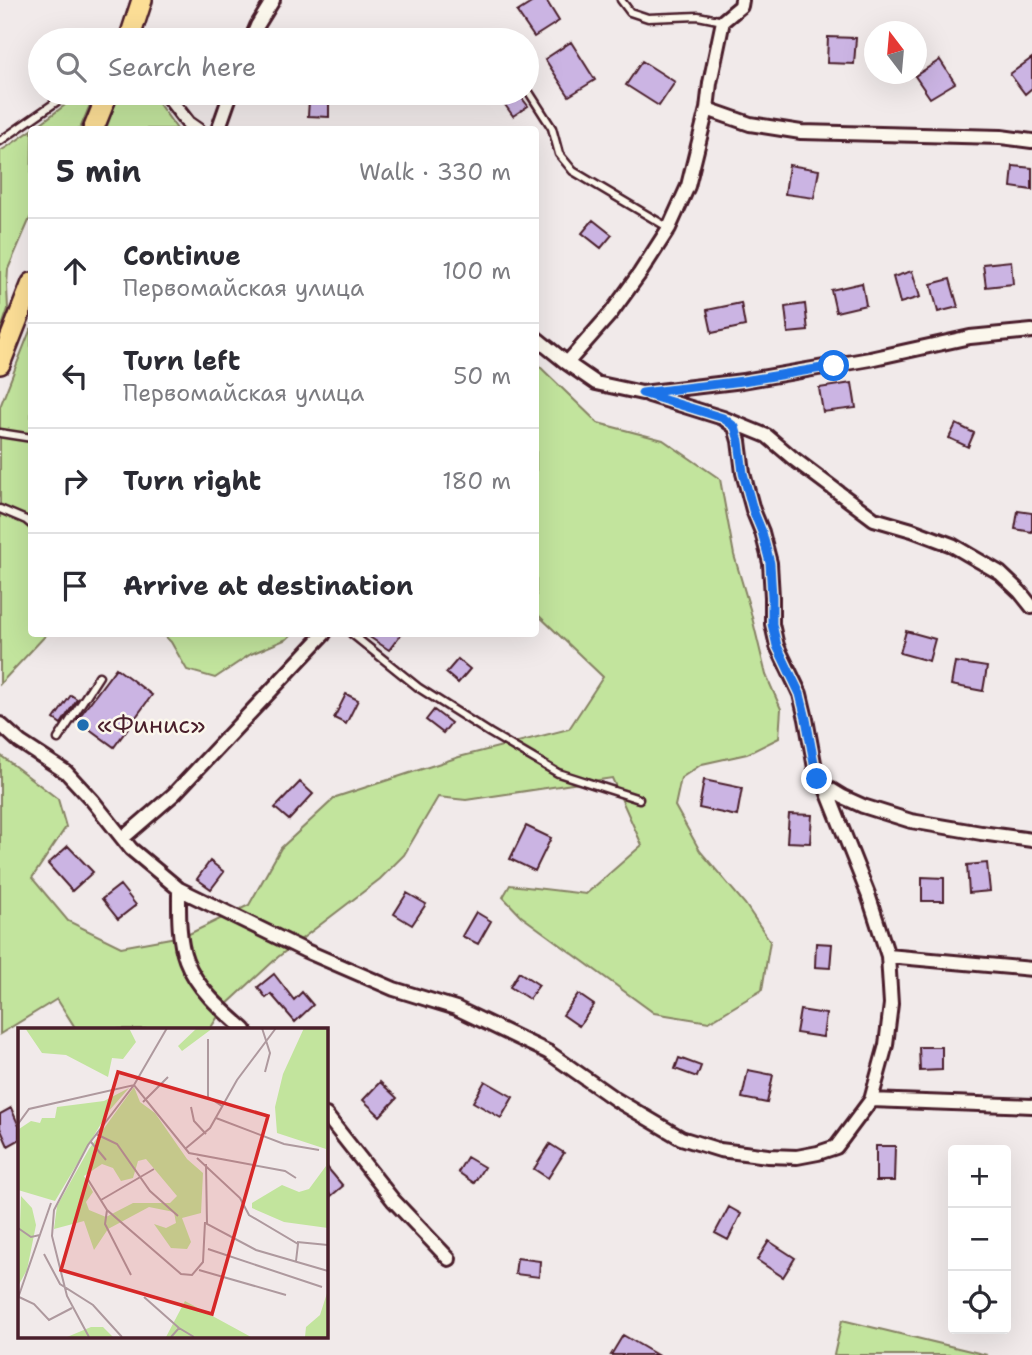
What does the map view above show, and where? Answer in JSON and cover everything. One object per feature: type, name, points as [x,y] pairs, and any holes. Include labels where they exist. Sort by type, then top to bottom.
[{"type":"main road","points":[[133,28],[142,0]]},
{"type":"main road","points":[[95,126],[103,105]]},
{"type":"main road","points":[[0,364],[28,293]]},
{"type":"street","points":[[256,28],[273,0]]},
{"type":"street","points":[[567,363],[611,313],[669,228],[688,186],[707,109],[709,83],[723,22],[741,6],[743,0]]},
{"type":"street","points":[[174,105],[192,126]]},
{"type":"street","points":[[219,126],[226,105]]},
{"type":"street","points":[[707,109],[750,124],[802,132],[1001,137],[1032,141]]},
{"type":"street","points":[[642,393],[743,381],[870,359],[970,337],[1032,332]]},
{"type":"street","points":[[539,340],[596,383],[642,393],[723,418],[767,436],[874,519],[952,545],[1000,573],[1032,607]]},
{"type":"street","points":[[723,418],[735,427],[739,441],[743,473],[770,563],[772,624],[777,646],[800,694],[817,779],[843,797],[863,806],[911,821],[1032,840]]},
{"type":"street","points":[[123,838],[174,794],[321,637]]},
{"type":"street","points":[[0,724],[20,742],[66,772],[131,849],[178,889],[306,951],[394,989],[456,1008],[518,1037],[548,1052],[615,1100],[681,1138],[720,1150],[768,1156],[797,1157],[836,1147],[871,1100],[886,1045],[891,1004],[888,956],[868,894],[825,786]]},
{"type":"street","points":[[178,889],[185,958],[198,982],[211,998],[243,1028]]},
{"type":"street","points":[[888,956],[1032,969]]},
{"type":"street","points":[[871,1100],[1032,1106]]},
{"type":"street","points":[[327,1116],[393,1200],[449,1259]]},
{"type":"lane","points":[[621,0],[631,12],[648,18],[698,16],[723,22]]},
{"type":"lane","points":[[0,141],[52,105]]},
{"type":"lane","points":[[537,105],[551,128],[559,154],[573,171],[669,228]]},
{"type":"lane","points":[[0,433],[28,437]]},
{"type":"lane","points":[[0,509],[28,523]]},
{"type":"lane","points":[[356,637],[419,688],[558,773],[639,799]]},
{"type":"lane","points":[[58,739],[99,677]]},
{"type":"green space","points":[[65,105],[90,105],[81,126],[37,126]]},
{"type":"green space","points":[[115,105],[160,105],[175,126],[107,126]]},
{"type":"green space","points":[[28,133],[28,223],[8,269],[8,309],[0,332],[0,151]]},
{"type":"green space","points":[[28,336],[28,637],[44,637],[0,684],[0,407]]},
{"type":"green space","points":[[539,366],[598,423],[663,440],[720,479],[734,555],[766,675],[781,709],[779,738],[747,754],[702,764],[681,778],[675,806],[700,851],[745,904],[770,941],[762,990],[709,1022],[654,1013],[521,916],[503,897],[510,885],[586,894],[642,845],[612,778],[466,800],[438,797],[404,855],[380,879],[278,957],[224,1007],[211,1028],[75,1028],[57,999],[0,1034],[0,755],[58,799],[66,827],[32,878],[68,921],[121,947],[187,935],[249,905],[281,848],[336,797],[459,757],[569,729],[603,677],[539,616]]},
{"type":"green space","points":[[166,637],[289,637],[251,654],[215,678],[187,670]]},
{"type":"green space","points":[[842,1320],[987,1355],[834,1355]]},
{"type":"building","points":[[536,0],[546,0],[559,21],[539,34],[539,28],[528,28],[517,12]]},
{"type":"building","points":[[828,37],[856,38],[854,64],[827,63]]},
{"type":"building","points":[[571,42],[595,80],[569,96],[545,59]]},
{"type":"building","points":[[1032,58],[1032,88],[1025,94],[1010,74]]},
{"type":"building","points":[[940,60],[955,83],[930,98],[920,84],[927,84],[927,68]]},
{"type":"building","points":[[642,61],[675,82],[659,106],[626,85]]},
{"type":"building","points":[[309,105],[329,105],[329,117],[308,116]]},
{"type":"building","points":[[505,105],[528,106],[513,116]]},
{"type":"building","points":[[789,165],[819,170],[814,198],[785,194]]},
{"type":"building","points":[[1013,166],[1032,168],[1032,190],[1011,187]]},
{"type":"building","points":[[593,220],[612,235],[601,248],[582,233]]},
{"type":"building","points":[[1011,261],[1013,284],[986,287],[983,264]]},
{"type":"building","points":[[912,271],[920,297],[900,303],[893,277]]},
{"type":"building","points":[[950,279],[958,307],[938,312],[931,284]]},
{"type":"building","points":[[862,283],[866,305],[836,312],[831,290]]},
{"type":"building","points":[[741,303],[745,326],[712,333],[707,310]]},
{"type":"building","points":[[805,304],[808,331],[788,333],[785,307]]},
{"type":"building","points":[[852,383],[856,408],[823,412],[819,388]]},
{"type":"building","points":[[956,424],[974,433],[968,447],[949,438]]},
{"type":"building","points":[[1018,511],[1032,513],[1032,532],[1015,529]]},
{"type":"building","points":[[906,631],[935,639],[929,661],[900,653]]},
{"type":"building","points":[[370,637],[399,637],[389,650]]},
{"type":"building","points":[[458,659],[470,669],[458,683],[446,673]]},
{"type":"building","points":[[955,662],[987,667],[983,691],[951,685]]},
{"type":"building","points":[[116,668],[152,695],[114,747],[77,720]]},
{"type":"building","points":[[346,694],[358,700],[346,724],[334,718]]},
{"type":"building","points":[[71,695],[77,699],[61,724],[54,719]]},
{"type":"building","points":[[434,710],[451,723],[443,733],[426,720]]},
{"type":"building","points":[[704,780],[742,788],[737,816],[699,808]]},
{"type":"building","points":[[300,782],[313,794],[289,820],[275,808]]},
{"type":"building","points":[[789,814],[812,815],[810,843],[787,842]]},
{"type":"building","points":[[526,826],[551,838],[535,871],[510,859]]},
{"type":"building","points":[[68,846],[93,872],[72,891],[48,864]]},
{"type":"building","points":[[210,861],[224,872],[211,889],[197,879]]},
{"type":"building","points":[[987,863],[990,891],[969,893],[967,865]]},
{"type":"building","points":[[922,877],[944,878],[944,901],[922,901]]},
{"type":"building","points":[[120,885],[136,905],[118,919],[102,899]]},
{"type":"building","points":[[407,893],[426,904],[412,925],[394,914]]},
{"type":"building","points":[[476,912],[491,921],[478,944],[462,936]]},
{"type":"building","points":[[816,943],[832,944],[830,968],[815,967]]},
{"type":"building","points":[[519,972],[539,985],[529,999],[510,987]]},
{"type":"building","points":[[274,974],[294,1000],[302,992],[313,1005],[295,1022],[271,994],[266,998],[258,987]]},
{"type":"building","points":[[578,994],[594,1005],[579,1026],[563,1015]]},
{"type":"building","points":[[800,1010],[826,1014],[823,1037],[796,1033]]},
{"type":"building","points":[[919,1047],[942,1047],[942,1070],[920,1071]]},
{"type":"building","points":[[679,1058],[701,1066],[697,1077],[675,1069]]},
{"type":"building","points":[[748,1070],[773,1075],[767,1103],[742,1098]]},
{"type":"building","points":[[485,1081],[513,1097],[501,1118],[473,1102]]},
{"type":"building","points":[[380,1082],[397,1098],[380,1116],[363,1100]]},
{"type":"building","points":[[11,1108],[18,1124],[18,1141],[8,1146],[0,1128],[0,1114]]},
{"type":"building","points":[[550,1144],[564,1153],[548,1178],[534,1169]]},
{"type":"building","points":[[876,1146],[895,1146],[894,1181],[876,1181]]},
{"type":"building","points":[[467,1157],[484,1167],[474,1183],[458,1172]]},
{"type":"building","points":[[327,1167],[343,1186],[331,1196],[327,1190]]},
{"type":"building","points":[[729,1207],[741,1214],[728,1240],[715,1233]]},
{"type":"building","points":[[769,1241],[795,1258],[783,1277],[757,1260]]},
{"type":"building","points":[[517,1258],[540,1261],[539,1277],[515,1274]]},
{"type":"building","points":[[623,1335],[657,1355],[611,1355]]},
{"type":"place","name":"«Финис»","points":[[83,725]]},
{"type":"route","points":[[817,779],[800,694],[777,646],[772,624],[770,563],[743,473],[735,427],[723,418],[642,393],[743,381],[834,366]]}]
